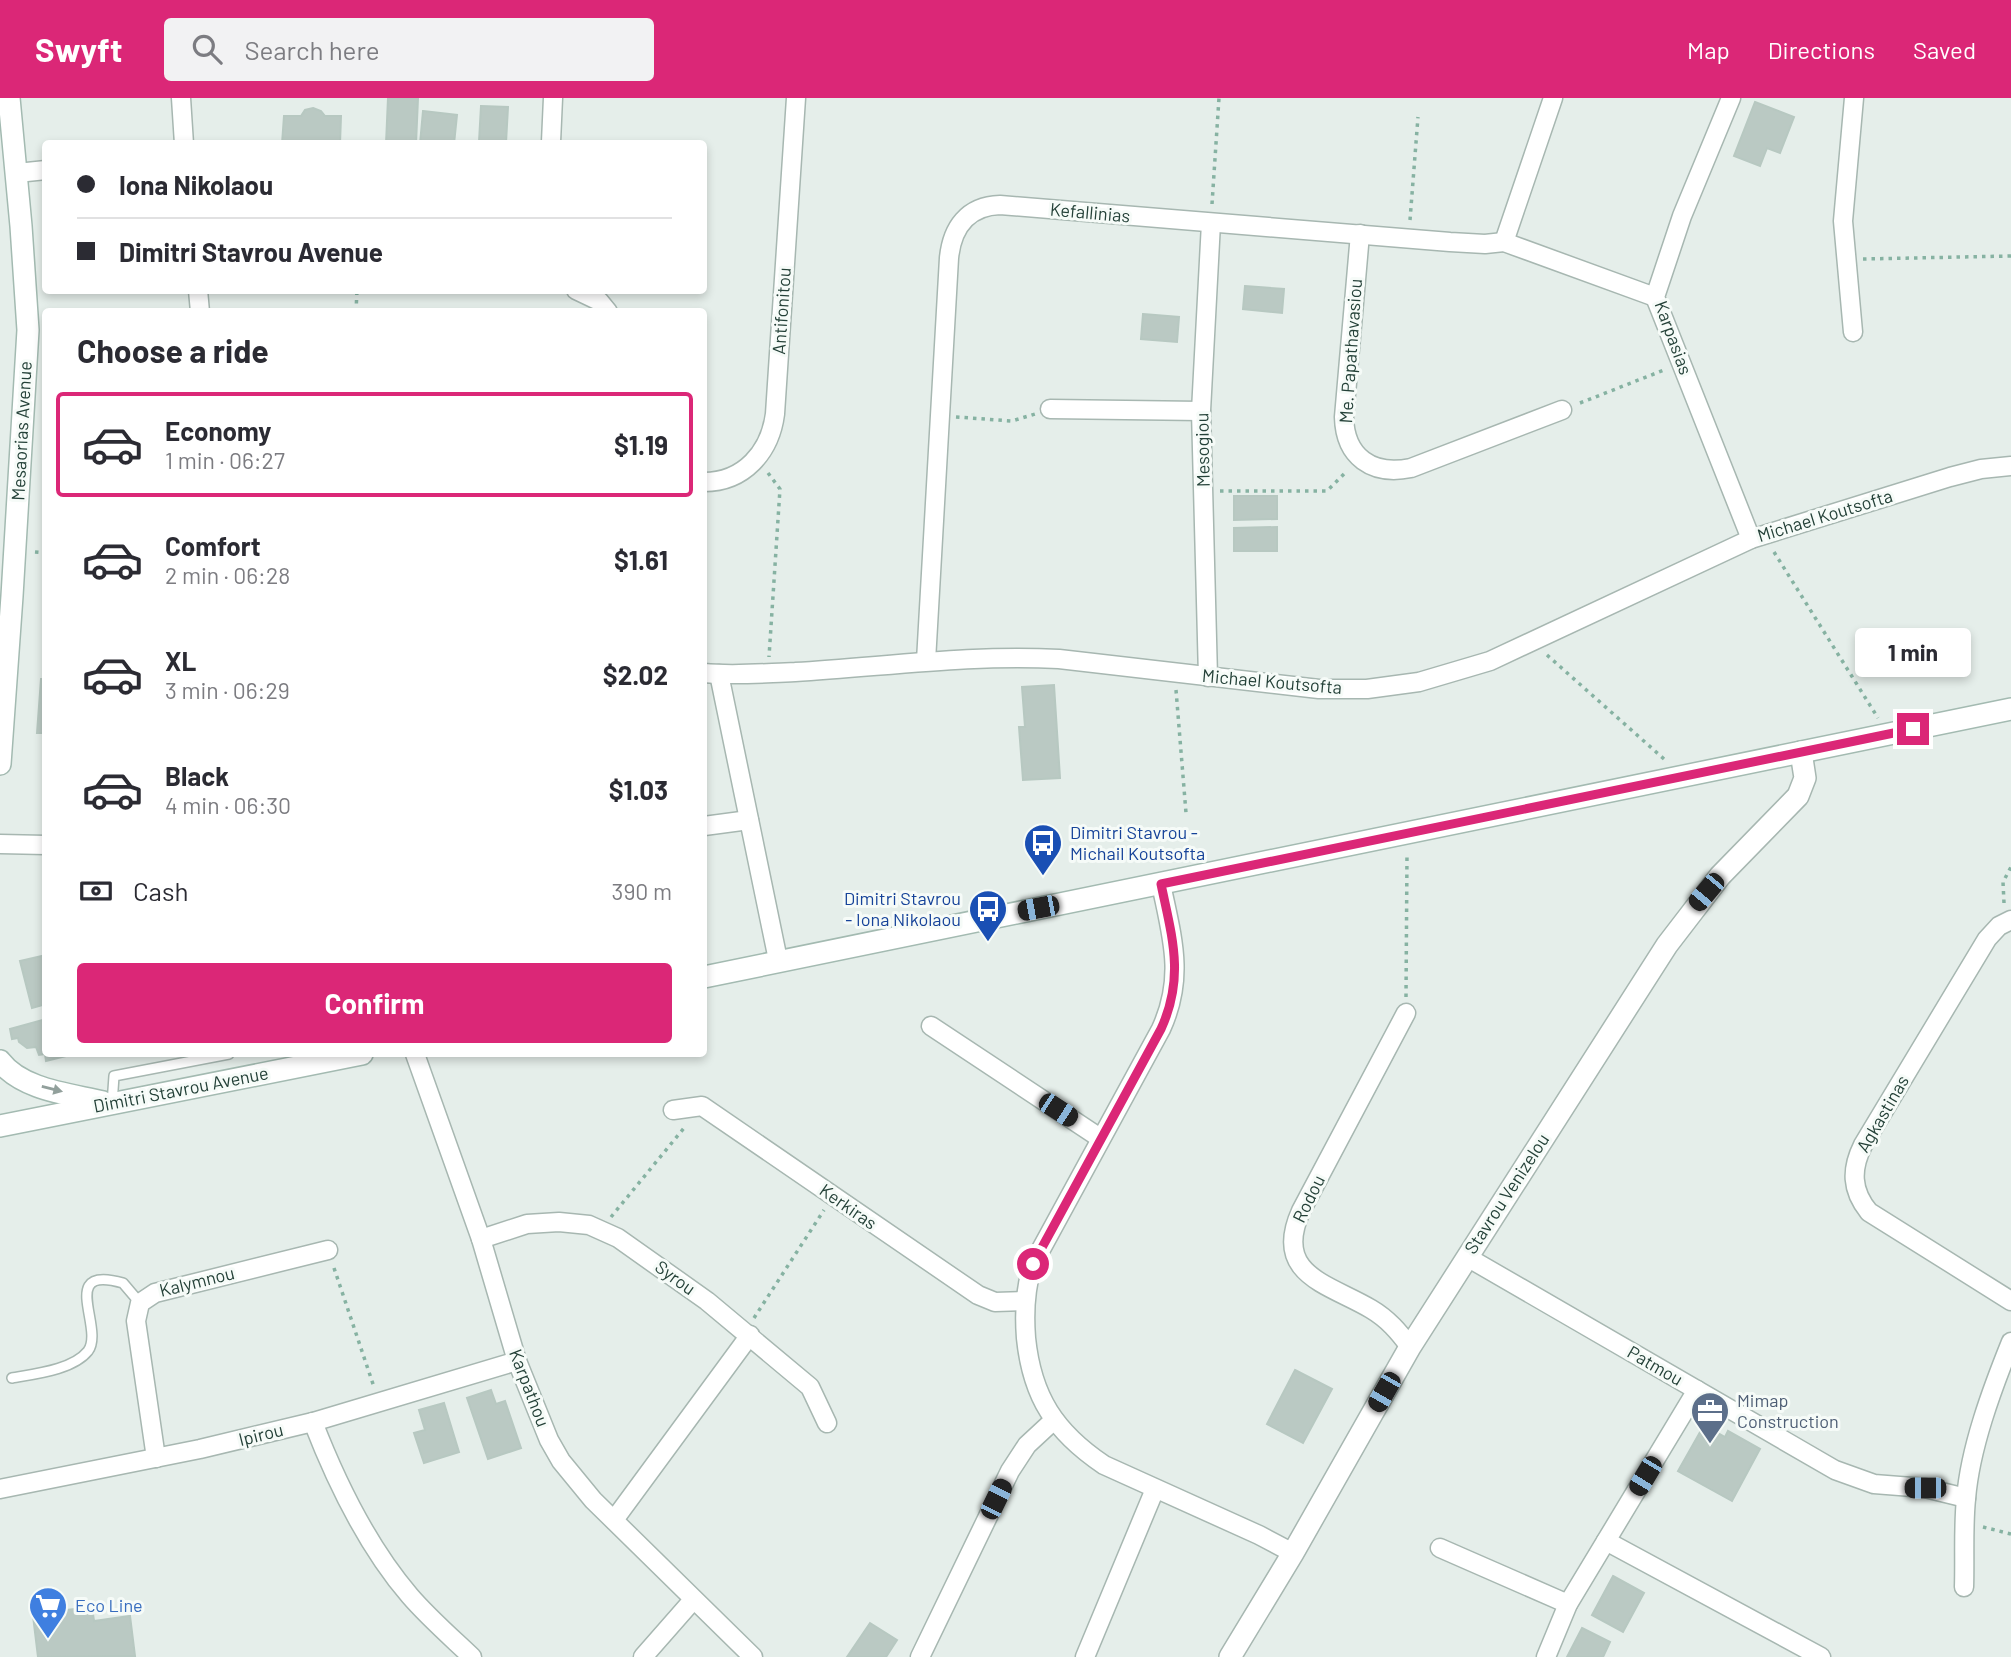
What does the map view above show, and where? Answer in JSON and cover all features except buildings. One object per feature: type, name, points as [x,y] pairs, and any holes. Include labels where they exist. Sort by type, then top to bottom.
[{"type":"main road","name":"Mesaorias Avenue","points":[[0,764],[6,595],[27,330],[9,98]]},
{"type":"main road","points":[[707,975],[2011,709]]},
{"type":"main road","name":"Stavrou Venizelou","points":[[1230,1657],[1293,1553],[1410,1347],[1686,917],[1746,848],[1784,813],[1798,796],[1805,778],[1801,752]]},
{"type":"main road","name":"Dimitri Stavrou Avenue","points":[[0,1126],[347,1057]]},
{"type":"main road","points":[[0,1061],[9,1072],[39,1086],[111,1104]]},
{"type":"street","points":[[181,98],[184,140]]},
{"type":"street","points":[[551,140],[553,98]]},
{"type":"street","name":"Antifonitou","points":[[707,481],[731,477],[749,467],[771,434],[775,414],[796,98]]},
{"type":"street","points":[[1504,242],[1553,98]]},
{"type":"street","name":"Karpasias","points":[[1731,98],[1682,216],[1655,297],[1757,537]]},
{"type":"street","points":[[1853,332],[1843,221],[1854,98]]},
{"type":"street","points":[[16,173],[42,170]]},
{"type":"street","name":"Kefallinias","points":[[926,661],[949,258],[955,230],[964,218],[981,208],[1000,205],[1485,244],[1504,242],[1655,297]]},
{"type":"street","name":"Mesogiou","points":[[1208,677],[1201,411],[1211,223]]},
{"type":"street","name":"Me. Papathavasiou","points":[[1360,234],[1344,417],[1348,440],[1360,458]]},
{"type":"street","points":[[585,294],[598,300],[605,308]]},
{"type":"street","points":[[1050,409],[1201,411]]},
{"type":"street","points":[[1360,458],[1379,470],[1411,468],[1562,410]]},
{"type":"street","name":"Michael Koutsofta","points":[[711,674],[1035,657],[1319,689],[1393,687],[1465,670],[1532,642],[1757,537],[1950,477],[1981,469],[2011,466]]},
{"type":"street","points":[[711,674],[749,820],[778,960]]},
{"type":"street","points":[[707,826],[749,820]]},
{"type":"street","points":[[0,844],[42,845]]},
{"type":"street","points":[[1161,884],[1175,954],[1174,995],[1161,1029],[1039,1251],[1029,1275],[1025,1301],[1032,1374],[1040,1397],[1054,1420],[1071,1440],[1104,1465],[1293,1553]]},
{"type":"street","name":"Agkastinas","points":[[2008,921],[1987,939],[1863,1145],[1853,1178],[1858,1196],[1869,1212],[2011,1301]]},
{"type":"street","name":"Rodou","points":[[1406,1013],[1301,1211],[1294,1230],[1293,1248],[1299,1264],[1312,1278],[1382,1316],[1410,1347]]},
{"type":"street","points":[[931,1026],[1101,1138]]},
{"type":"street","name":"Karpathou","points":[[416,1057],[481,1239],[517,1361],[538,1417],[561,1461],[593,1500],[753,1657]]},
{"type":"street","points":[[673,1110],[702,1106]]},
{"type":"street","name":"Kerkiras","points":[[702,1106],[978,1295],[995,1302],[1025,1301]]},
{"type":"street","name":"Syrou","points":[[481,1239],[542,1222],[575,1223],[601,1229],[632,1246],[748,1333],[810,1387],[827,1423]]},
{"type":"street","name":"Kalymnou","points":[[156,1458],[136,1321],[140,1303],[155,1293],[328,1250]]},
{"type":"street","name":"Patmou","points":[[1467,1257],[1850,1478],[1874,1485],[1925,1488],[1966,1498]]},
{"type":"street","points":[[614,1520],[748,1333]]},
{"type":"street","points":[[1964,1587],[1966,1498],[1974,1454],[1988,1404],[2011,1342]]},
{"type":"street","name":"Ipirou","points":[[0,1489],[156,1458],[313,1422],[517,1361]]},
{"type":"street","points":[[1546,1657],[1568,1604],[1697,1390]]},
{"type":"street","points":[[920,1657],[1010,1471],[1027,1445],[1054,1420]]},
{"type":"street","points":[[313,1422],[344,1495],[390,1569],[423,1610],[472,1657]]},
{"type":"street","points":[[1085,1657],[1155,1489]]},
{"type":"street","points":[[1606,1541],[1821,1657]]},
{"type":"street","points":[[1440,1548],[1568,1604]]},
{"type":"street","points":[[643,1657],[693,1600]]},
{"type":"lane","points":[[111,1104],[114,1076],[213,1057]]},
{"type":"lane","points":[[12,1378],[48,1372],[72,1362],[88,1351],[92,1340],[87,1290],[92,1283],[101,1278],[123,1283],[140,1303]]},
{"type":"path","points":[[1211,223],[1219,98]]},
{"type":"path","points":[[1408,238],[1418,117]]},
{"type":"path","points":[[1847,259],[2011,256]]},
{"type":"path","points":[[1562,410],[1681,363]]},
{"type":"path","points":[[940,416],[1012,421],[1050,409]]},
{"type":"path","points":[[757,458],[780,489],[768,673]]},
{"type":"path","points":[[1204,491],[1327,491],[1360,458]]},
{"type":"path","points":[[1757,537],[1889,734]]},
{"type":"path","points":[[1532,642],[1684,776]]},
{"type":"path","points":[[1174,673],[1186,813]]},
{"type":"path","points":[[1406,1013],[1408,833]]},
{"type":"path","points":[[2008,921],[2003,882],[2011,867]]},
{"type":"path","points":[[601,1229],[702,1106]]},
{"type":"path","points":[[748,1333],[833,1196]]},
{"type":"path","points":[[328,1250],[379,1402]]},
{"type":"place","name":"Dimitri Stavrou - Michail Koutsofta","points":[[1043,877]]},
{"type":"place","name":"Dimitri Stavrou - Iona Nikolaou","points":[[988,943]]},
{"type":"place","name":"Mimap Construction","points":[[1710,1445]]},
{"type":"place","name":"Eco Line","points":[[48,1640]]},
{"type":"route","points":[[1033,1264],[1161,1029],[1170,1007],[1176,982],[1175,954],[1161,884],[1913,729]]}]
